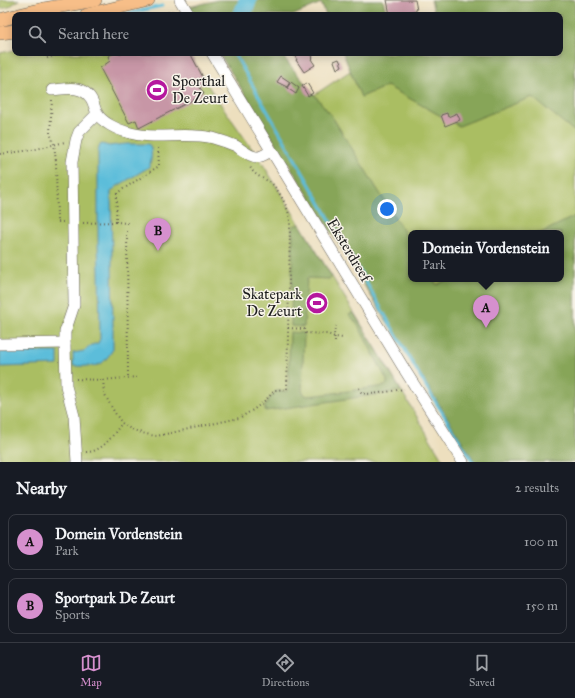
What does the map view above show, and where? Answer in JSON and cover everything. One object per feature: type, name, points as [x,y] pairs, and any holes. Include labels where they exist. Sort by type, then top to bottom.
[{"type":"main road","points":[[30,12],[44,8],[95,0]]},
{"type":"main road","points":[[100,12],[148,0]]},
{"type":"main road","points":[[0,20],[12,17]]},
{"type":"main road","points":[[0,34],[12,32]]},
{"type":"street","points":[[180,0],[187,12]]},
{"type":"street","name":"Eksterdreef","points":[[214,56],[463,462]]},
{"type":"street","points":[[52,90],[73,88],[90,96],[97,114],[106,123],[128,133],[158,136],[201,135],[235,146],[253,156],[259,157],[271,151]]},
{"type":"street","points":[[76,457],[74,416],[66,386],[65,343],[65,332],[74,305],[72,162],[79,132],[97,114]]},
{"type":"street","points":[[0,344],[65,343]]},
{"type":"path","points":[[165,12],[174,10],[181,12]]},
{"type":"path","points":[[47,58],[53,56]]},
{"type":"path","points":[[52,90],[50,133],[54,144],[56,162],[57,222],[127,223],[128,378]]},
{"type":"path","points":[[115,222],[117,193],[158,166],[158,136]]},
{"type":"path","points":[[0,154],[32,150],[76,140]]},
{"type":"path","points":[[103,380],[104,392],[122,423],[134,430],[152,436],[240,418],[260,406],[275,390],[287,389],[289,214],[283,199],[274,186],[254,174],[250,169],[249,164],[253,156]]},
{"type":"path","points":[[336,326],[334,332],[336,342]]},
{"type":"path","points":[[288,328],[304,329],[306,333],[328,334],[335,337],[344,338]]},
{"type":"path","points":[[66,379],[103,380],[137,377]]},
{"type":"path","points":[[359,388],[363,393],[372,394],[416,387]]},
{"type":"path","points":[[76,457],[98,449],[106,443],[122,423]]},
{"type":"green space","points":[[0,0],[19,0],[9,7],[0,9]]},
{"type":"green space","points":[[218,0],[383,0],[386,12],[325,12],[321,3],[301,12],[193,12],[189,7]]},
{"type":"green space","points":[[431,0],[575,0],[575,132],[532,97],[459,126],[387,86],[361,97],[344,56],[563,56],[563,12],[434,12]]},
{"type":"green space","points":[[575,0],[575,462],[477,462],[361,164],[331,115],[314,95],[350,71],[361,96],[387,86],[544,56],[563,56],[563,12]]},
{"type":"green space","points":[[12,51],[12,56],[192,56],[206,83],[264,166],[444,462],[0,462],[0,53]]},
{"type":"green space","points":[[221,56],[282,56],[331,115],[408,238],[408,282],[435,282],[437,285],[442,282],[564,282],[564,230],[547,230],[575,216],[575,462],[475,462]]},
{"type":"green space","points":[[300,224],[332,277],[330,279],[307,278],[304,327],[291,326],[293,226]]},
{"type":"green space","points":[[353,312],[401,391],[265,411],[265,407],[269,399],[276,391],[288,391],[290,332],[304,333],[302,391],[305,395],[326,394],[385,386],[387,384],[387,380],[359,327],[349,315]]},
{"type":"water","points":[[102,144],[109,146],[148,144],[150,145],[151,160],[149,167],[116,187],[111,192],[113,349],[106,360],[98,365],[73,366],[73,353],[84,351],[92,345],[98,343],[100,339],[98,151],[100,145]]},
{"type":"water","points":[[0,352],[58,352],[58,365],[0,367]]},
{"type":"building","points":[[387,0],[415,0],[417,10],[408,12],[389,12]]},
{"type":"building","name":"Sporthal De Zeurt","points":[[108,56],[192,56],[206,83],[199,86],[204,94],[139,128],[136,120],[129,123],[100,68],[110,61]]},
{"type":"building","points":[[295,56],[312,56],[311,59],[315,65],[304,72]]},
{"type":"building","points":[[339,59],[342,66],[337,69],[334,61]]},
{"type":"building","points":[[281,76],[290,82],[287,87],[277,82]]},
{"type":"building","points":[[291,82],[299,88],[296,94],[287,88]]},
{"type":"building","points":[[307,83],[313,93],[308,96],[302,86]]},
{"type":"building","points":[[447,113],[448,117],[457,113],[460,120],[445,126],[441,115]]},
{"type":"waterway","points":[[243,12],[248,0]]},
{"type":"waterway","points":[[135,12],[162,6]]},
{"type":"waterway","points":[[236,56],[428,390],[473,462]]},
{"type":"place","name":"Sporthal De Zeurt","points":[[157,90]]},
{"type":"place","name":"Sportpark De Zeurt","points":[[158,251]]},
{"type":"place","name":"Skatepark De Zeurt","points":[[317,303]]},
{"type":"place","name":"Domein Vordenstein","points":[[486,328]]}]
